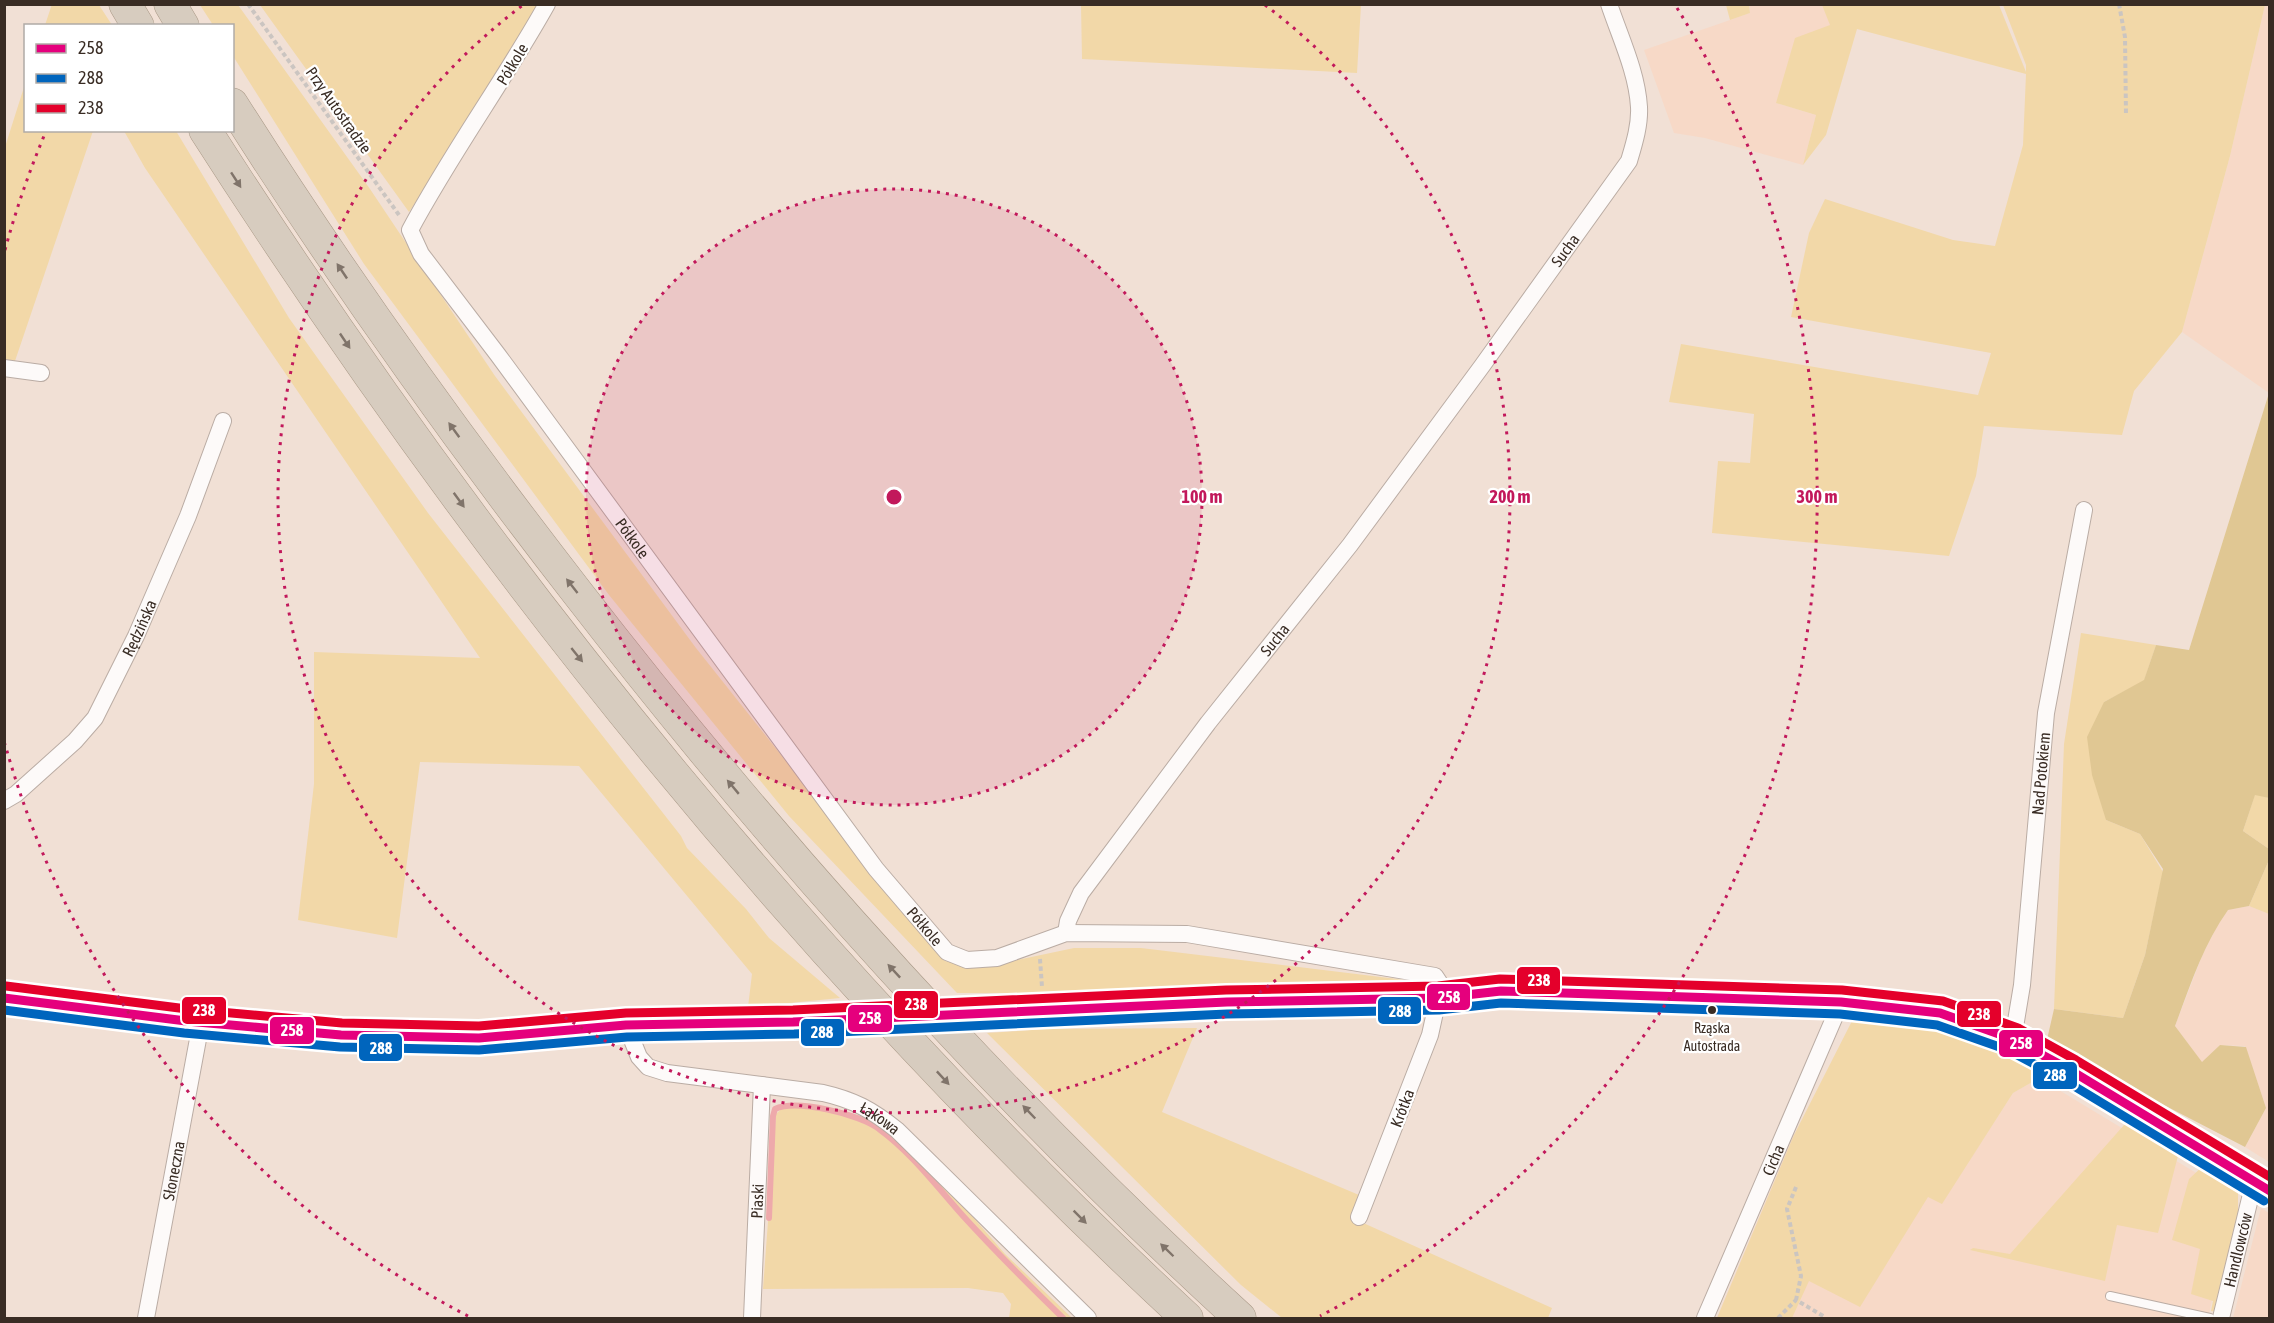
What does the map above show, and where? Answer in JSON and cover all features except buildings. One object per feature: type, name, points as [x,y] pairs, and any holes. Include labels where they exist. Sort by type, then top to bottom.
[{"type":"highway","points":[[124,4],[137,24]]},
{"type":"highway","points":[[170,4],[182,24]]},
{"type":"highway","points":[[234,107],[384,334],[500,494],[658,698],[849,921],[957,1038],[1147,1230],[1240,1318]]},
{"type":"highway","points":[[206,132],[247,197],[402,423],[512,572],[619,707],[775,895],[955,1091],[1110,1247],[1186,1318]]},
{"type":"street","name":"Półkole","points":[[547,4],[410,230],[421,254],[498,355],[868,860],[947,952],[967,960],[997,958],[1066,933]]},
{"type":"street","name":"Sucha","points":[[1066,933],[1068,921],[1081,893],[1208,723],[1357,536],[1629,161],[1636,139],[1639,108],[1634,81],[1610,4]]},
{"type":"street","points":[[4,368],[41,373]]},
{"type":"street","name":"Rędzińska","points":[[4,801],[16,794],[75,741],[95,718],[136,636],[188,516],[223,421]]},
{"type":"street","name":"Nad Potokiem","points":[[2013,1040],[2022,985],[2046,713],[2084,510]]},
{"type":"street","points":[[1066,933],[1187,934],[1435,976],[1441,985],[1439,998]]},
{"type":"street","points":[[4,998],[201,1023],[341,1035],[479,1038],[626,1025],[794,1022],[1036,1009],[1227,1002],[1439,998],[1466,992],[1525,991],[1841,1002],[1940,1013],[2013,1040],[2070,1070],[2262,1186]]},
{"type":"street","name":"Krótka","points":[[1359,1217],[1430,1035],[1439,998]]},
{"type":"street","name":"Cicha","points":[[1705,1318],[1841,1002]]},
{"type":"street","name":"Słoneczna","points":[[146,1318],[201,1023]]},
{"type":"street","name":"Łąkowa","points":[[626,1025],[639,1057],[648,1067],[667,1072],[848,1099],[875,1112],[897,1130],[1088,1318]]},
{"type":"street","name":"Piaski","points":[[752,1318],[762,1085]]},
{"type":"street","name":"Handlowców","points":[[2222,1318],[2262,1186]]},
{"type":"lane","points":[[2110,1296],[2210,1318]]},
{"type":"path","name":"Przy Autostradzie","points":[[248,4],[410,230]]},
{"type":"path","points":[[2119,4],[2125,37],[2126,115]]},
{"type":"path","points":[[1036,1009],[1039,943]]},
{"type":"path","points":[[1778,1318],[1796,1300],[1801,1276],[1787,1209],[1796,1187]]},
{"type":"path","points":[[1796,1300],[1825,1317]]},
{"type":"shaded area","points":[[52,4],[99,5],[111,24],[45,24]]},
{"type":"shaded area","points":[[200,5],[238,5],[370,189],[495,376],[696,648],[945,961],[967,966],[998,964],[1074,948],[1141,948],[1430,983],[1417,987],[1043,1000],[1036,993],[957,993],[789,816],[609,595],[364,264],[234,58],[234,24],[212,24]]},
{"type":"shaded area","points":[[260,5],[538,5],[496,81],[409,212]]},
{"type":"shaded area","points":[[1081,5],[1361,5],[1357,73],[1082,59]]},
{"type":"shaded area","points":[[1726,5],[1749,5],[1750,13],[1730,20]]},
{"type":"shaded area","points":[[1749,5],[1822,5],[1831,25],[1776,103],[1816,115],[1803,165],[1705,138],[1674,133],[1644,50],[1750,13]]},
{"type":"shaded area","points":[[1822,5],[1999,5],[2026,72],[2026,65],[2003,5],[2265,5],[2230,156],[2182,332],[2134,391],[2122,435],[1984,426],[1976,476],[1949,556],[1712,533],[1718,461],[1750,463],[1754,414],[1669,402],[1681,344],[1978,395],[1991,353],[1791,317],[1809,233],[1825,199],[1953,240],[1995,246],[2023,145],[2026,74],[1857,29],[1826,135],[1803,165],[1816,115],[1776,103],[1795,38],[1830,25]]},
{"type":"shaded area","points":[[2265,5],[2269,5],[2269,393],[2182,332],[2230,156]]},
{"type":"shaded area","points":[[24,87],[24,132],[93,132],[15,361],[4,359],[5,147]]},
{"type":"shaded area","points":[[125,132],[177,132],[289,318],[428,513],[681,836],[687,848],[746,909],[769,938],[840,998],[748,1007],[752,974],[579,766],[420,762],[397,938],[298,920],[314,784],[314,652],[480,658],[145,168]]},
{"type":"shaded area","points":[[2269,393],[2269,798],[2255,795],[2243,831],[2269,849],[2269,860],[2249,906],[2228,910],[2211,937],[2175,1026],[2202,1062],[2220,1045],[2246,1047],[2266,1108],[2245,1147],[2046,1044],[2054,1009],[2123,1018],[2145,955],[2163,869],[2140,834],[2106,820],[2092,775],[2087,737],[2104,702],[2144,680],[2156,645],[2189,650]]},
{"type":"shaded area","points":[[2081,633],[2156,645],[2144,681],[2104,702],[2106,820],[2140,834],[2163,872],[2145,955],[2123,1018],[2054,1009],[2064,744]]},
{"type":"shaded area","points":[[2255,794],[2269,798],[2269,849],[2243,831]]},
{"type":"shaded area","points":[[2269,860],[2269,914],[2249,906]]},
{"type":"shaded area","points":[[2249,906],[2269,914],[2269,1162],[2245,1147],[2266,1108],[2245,1046],[2220,1045],[2202,1063],[2175,1026],[2202,956],[2217,926],[2228,910]]},
{"type":"shaded area","points":[[1892,1017],[1987,1040],[2023,1056],[2039,1078],[2013,1093],[1942,1204],[1928,1197],[1860,1307],[1809,1281],[1792,1318],[1717,1318],[1794,1135],[1853,1019]]},
{"type":"shaded area","points":[[1197,1028],[1162,1112],[1359,1195],[1350,1217],[1552,1308],[1548,1318],[1282,1318],[1241,1285],[987,1033],[1046,1029]]},
{"type":"shaded area","points":[[2039,1078],[2236,1197],[2208,1318],[1717,1318],[1794,1134],[1942,1203],[2013,1093]]},
{"type":"shaded area","points":[[782,1108],[834,1108],[879,1125],[945,1185],[1005,1254],[1072,1318],[1009,1318],[1011,1304],[1003,1293],[968,1288],[763,1289],[776,1114]]},
{"type":"shaded area","points":[[2132,1124],[2179,1152],[2158,1233],[2117,1225],[2105,1281],[1970,1250],[1973,1248],[2010,1254],[2124,1125]]},
{"type":"shaded area","points":[[2204,1165],[2238,1187],[2238,1212],[2216,1312],[2211,1311],[2213,1301],[2191,1294],[2200,1249],[2172,1240],[2189,1179]]},
{"type":"shaded area","points":[[2261,1208],[2269,1213],[2269,1318],[2233,1318]]},
{"type":"waterway","points":[[769,1218],[775,1109],[785,1106],[812,1107],[858,1118],[870,1123],[891,1138],[924,1171],[988,1243],[1063,1318]]},
{"type":"transit line","name":"238","points":[[6,986],[187,1009],[342,1023],[479,1026],[626,1013],[793,1010],[1226,990],[1438,986],[1500,979],[1842,990],[1943,1001],[2018,1028],[2076,1060],[2270,1177]]},
{"type":"transit line","name":"258","points":[[4,998],[186,1021],[341,1035],[479,1038],[626,1025],[793,1022],[1227,1002],[1439,998],[1501,991],[1841,1002],[1940,1013],[2013,1039],[2070,1070],[2270,1191]]},
{"type":"transit line","name":"288","points":[[4,1010],[184,1033],[340,1047],[479,1050],[627,1037],[794,1034],[1227,1014],[1439,1010],[1501,1003],[1840,1014],[1937,1025],[2008,1050],[2064,1080],[2264,1201]]},
{"type":"place","name":"Rząska Autostrada","points":[[1712,1010]]}]
